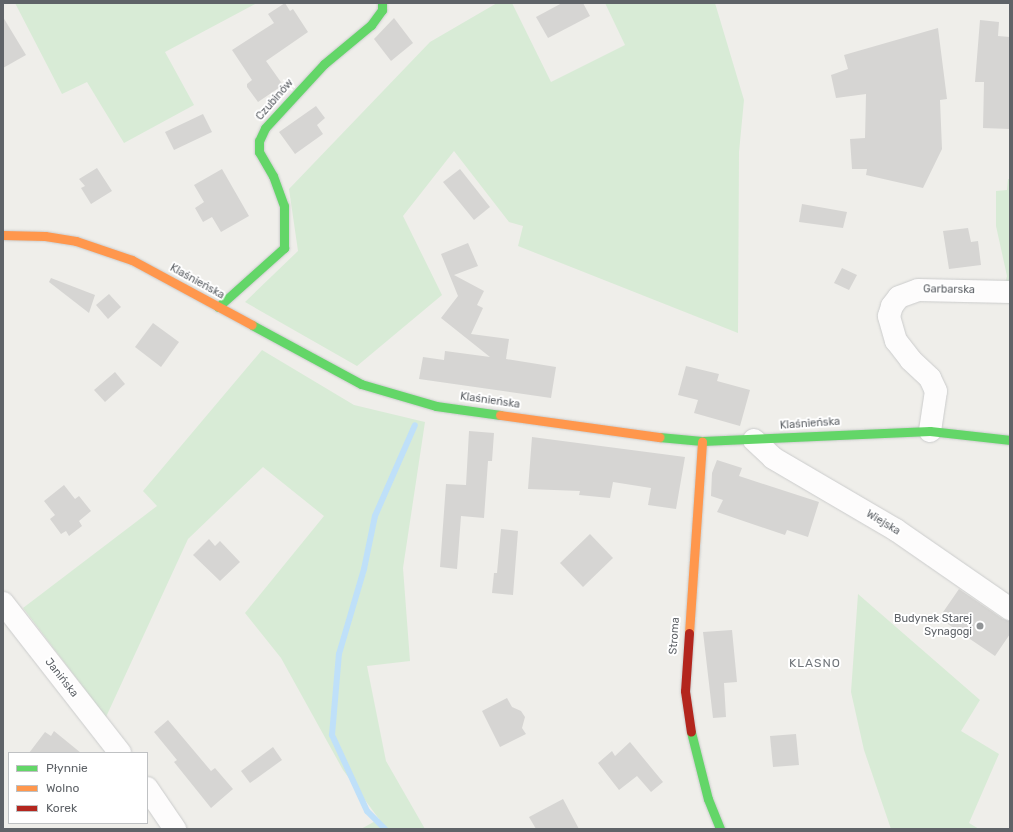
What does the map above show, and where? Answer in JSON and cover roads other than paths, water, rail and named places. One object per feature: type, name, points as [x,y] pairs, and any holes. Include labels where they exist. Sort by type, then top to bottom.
[{"type":"street","name":"Czubinów","points":[[218,307],[284,248],[286,228],[284,206],[273,176],[259,152],[260,141],[265,128],[324,64],[371,25],[382,10],[382,3]]},
{"type":"street","name":"Klaśnieńska","points":[[3,235],[45,236],[76,240],[132,260],[361,384],[436,406],[668,438],[702,441],[754,440],[930,431],[1010,440]]},
{"type":"street","name":"Garbarska","points":[[930,431],[936,391],[930,378],[911,360],[896,341],[889,316],[892,306],[899,297],[918,290],[1010,292]]},
{"type":"street","name":"Wiejska","points":[[754,440],[773,458],[896,530],[1010,609]]},
{"type":"street","name":"Stroma","points":[[702,441],[685,691],[688,721],[708,799],[720,829]]},
{"type":"street","name":"Janińska","points":[[3,603],[119,752]]},
{"type":"street","points":[[148,789],[175,829]]},
{"type":"waterway","points":[[385,829],[367,811],[332,735],[339,654],[364,569],[375,516],[415,425]]},
{"type":"place","name":"Budynek Starej Synagogi","points":[[980,626]]},
{"type":"district","name":"KLASNO","points":[[815,664]]}]
